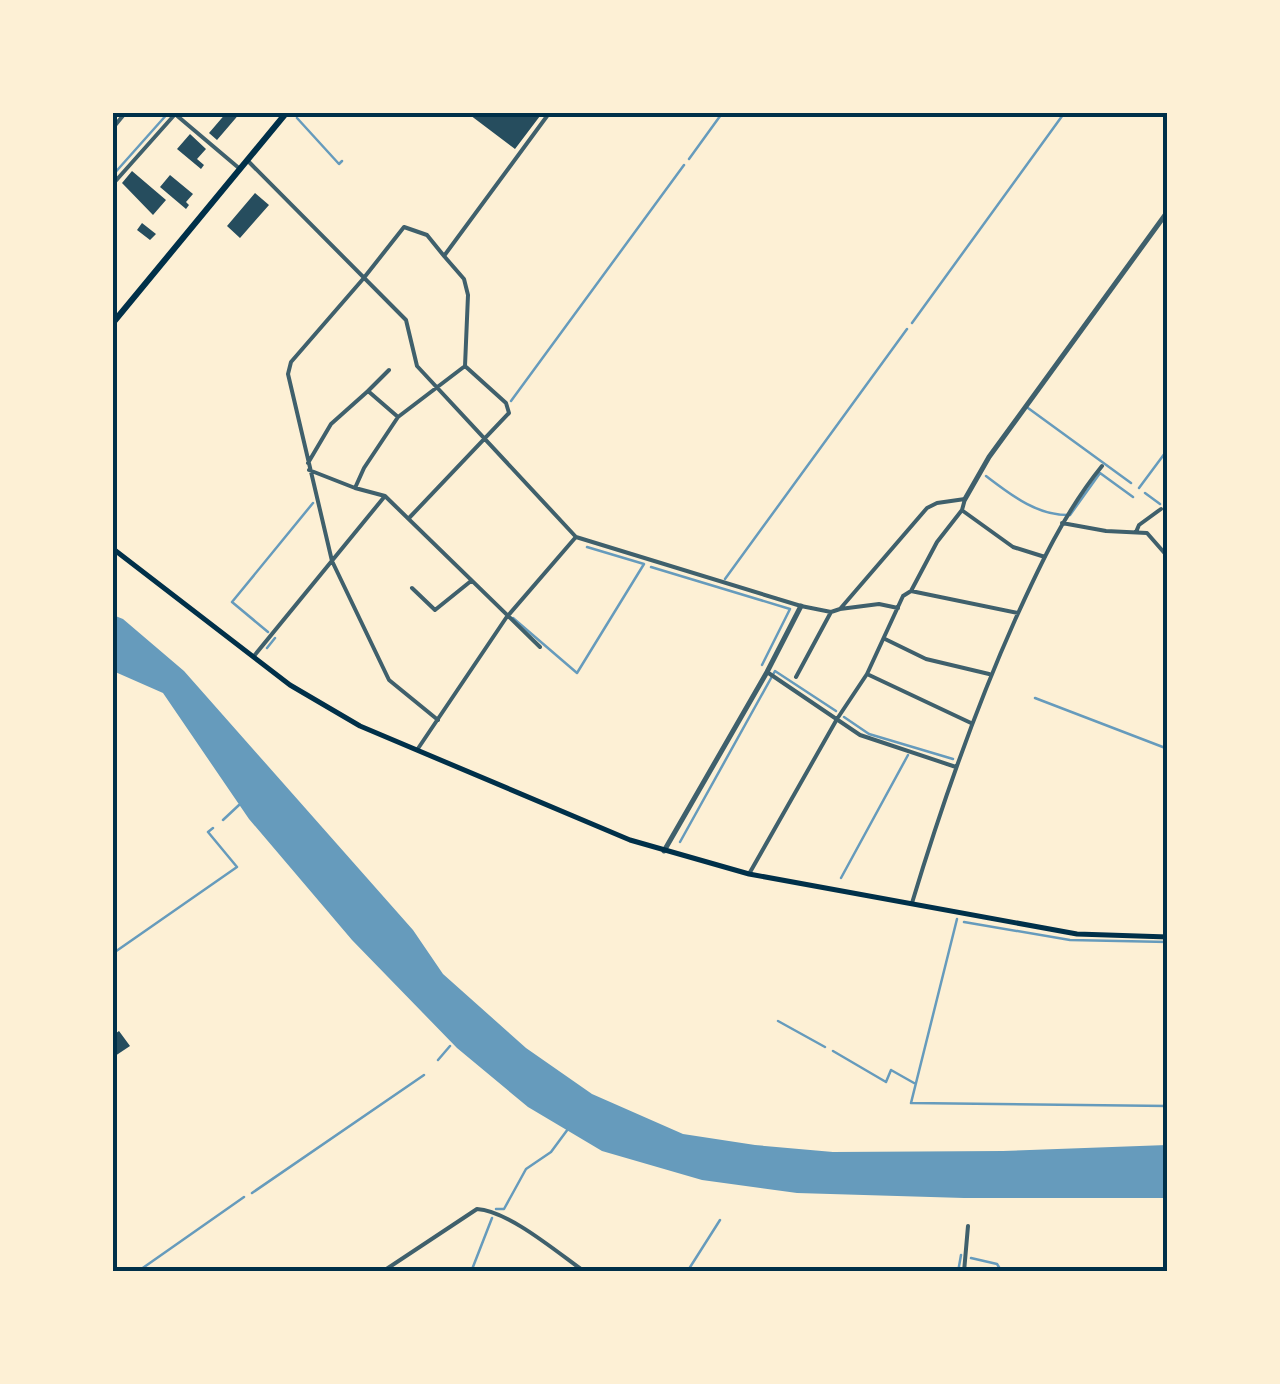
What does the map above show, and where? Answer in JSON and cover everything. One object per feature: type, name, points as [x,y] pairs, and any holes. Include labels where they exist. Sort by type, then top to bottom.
[{"type":"main road","points":[[112,324],[287,112]]},
{"type":"main road","points":[[112,548],[317,704],[594,826],[664,851],[749,874],[1077,934],[1168,937]]},
{"type":"street","points":[[112,128],[126,112]]},
{"type":"street","points":[[444,256],[550,112]]},
{"type":"street","points":[[112,185],[175,113],[240,169]]},
{"type":"street","points":[[247,160],[406,320],[417,366],[576,537],[801,606],[831,612],[878,604],[898,608]]},
{"type":"street","points":[[749,874],[885,640],[903,596],[911,592],[937,542],[962,510],[989,457],[1168,211]]},
{"type":"street","points":[[355,488],[398,417],[465,366],[468,295],[464,279],[426,236],[404,227],[291,362],[288,374],[332,561],[389,680],[438,720]]},
{"type":"street","points":[[410,518],[509,413],[506,402],[465,366]]},
{"type":"street","points":[[309,467],[330,424],[388,370]]},
{"type":"street","points":[[368,391],[398,417]]},
{"type":"street","points":[[912,903],[991,675],[1070,505],[1102,466]]},
{"type":"street","points":[[309,467],[384,496],[540,648]]},
{"type":"street","points":[[254,656],[384,496]]},
{"type":"street","points":[[840,609],[926,508],[965,500]]},
{"type":"street","points":[[1136,532],[1139,525],[1161,509]]},
{"type":"street","points":[[962,510],[1013,548],[1044,557]]},
{"type":"street","points":[[1062,523],[1106,532],[1147,533],[1168,557]]},
{"type":"street","points":[[417,750],[506,618],[576,537]]},
{"type":"street","points":[[412,588],[435,610],[471,581]]},
{"type":"street","points":[[911,592],[1018,613]]},
{"type":"street","points":[[664,851],[801,606]]},
{"type":"street","points":[[796,677],[831,612]]},
{"type":"street","points":[[885,640],[926,658],[991,675]]},
{"type":"street","points":[[767,672],[860,735],[956,767]]},
{"type":"street","points":[[866,674],[972,724]]},
{"type":"street","points":[[382,1272],[477,1209],[511,1222],[585,1272]]},
{"type":"street","points":[[964,1272],[968,1226]]},
{"type":"water","points":[[113,615],[123,619],[184,671],[413,930],[443,974],[526,1048],[592,1094],[683,1134],[833,1152],[1167,1145],[1167,1198],[797,1193],[702,1180],[602,1151],[528,1107],[457,1048],[352,940],[249,819],[163,693],[113,671]]},
{"type":"building","points":[[227,112],[241,112],[217,140],[209,133]]},
{"type":"building","points":[[466,112],[543,112],[515,149]]},
{"type":"building","points":[[190,134],[206,149],[197,159],[204,165],[201,169],[177,149]]},
{"type":"building","points":[[132,171],[166,200],[153,215],[122,183]]},
{"type":"building","points":[[170,175],[193,194],[186,209],[160,187]]},
{"type":"building","points":[[255,193],[269,205],[240,238],[227,226]]},
{"type":"building","points":[[142,223],[156,234],[150,240],[137,230]]},
{"type":"building","points":[[119,1031],[130,1046],[115,1056],[112,1036]]},
{"type":"waterway","points":[[112,176],[169,112]]},
{"type":"waterway","points":[[689,159],[723,112]]},
{"type":"waterway","points":[[912,323],[1065,112]]},
{"type":"waterway","points":[[297,118],[339,164],[342,161]]},
{"type":"waterway","points":[[511,401],[684,165]]},
{"type":"waterway","points":[[725,579],[907,329]]},
{"type":"waterway","points":[[1028,408],[1131,483]]},
{"type":"waterway","points":[[1139,488],[1168,449]]},
{"type":"waterway","points":[[986,476],[1025,503],[1058,514],[1070,515],[1100,473],[1133,497]]},
{"type":"waterway","points":[[1145,493],[1160,504]]},
{"type":"waterway","points":[[268,632],[232,602],[313,503]]},
{"type":"waterway","points":[[513,618],[577,673],[644,564],[587,547]]},
{"type":"waterway","points":[[651,567],[790,609],[762,665]]},
{"type":"waterway","points":[[267,648],[275,638]]},
{"type":"waterway","points":[[680,842],[775,671],[836,711]]},
{"type":"waterway","points":[[1035,698],[1168,749]]},
{"type":"waterway","points":[[844,717],[869,734],[953,759]]},
{"type":"waterway","points":[[841,878],[908,755]]},
{"type":"waterway","points":[[223,820],[239,805]]},
{"type":"waterway","points":[[112,954],[237,867],[208,832],[213,828]]},
{"type":"waterway","points":[[957,919],[911,1103],[1168,1106]]},
{"type":"waterway","points":[[964,922],[1070,940],[1168,942]]},
{"type":"waterway","points":[[778,1021],[825,1047]]},
{"type":"waterway","points":[[438,1060],[450,1046]]},
{"type":"waterway","points":[[833,1051],[886,1082],[891,1070],[914,1083]]},
{"type":"waterway","points":[[252,1193],[424,1075]]},
{"type":"waterway","points":[[496,1209],[504,1209],[526,1169],[551,1152],[568,1129]]},
{"type":"waterway","points":[[137,1272],[244,1197]]},
{"type":"waterway","points":[[471,1272],[492,1218]]},
{"type":"waterway","points":[[687,1272],[720,1220]]},
{"type":"waterway","points":[[958,1272],[961,1255]]},
{"type":"waterway","points":[[971,1258],[997,1264],[1002,1272]]},
{"type":"waterway","points":[[921,1272],[934,1272]]}]
